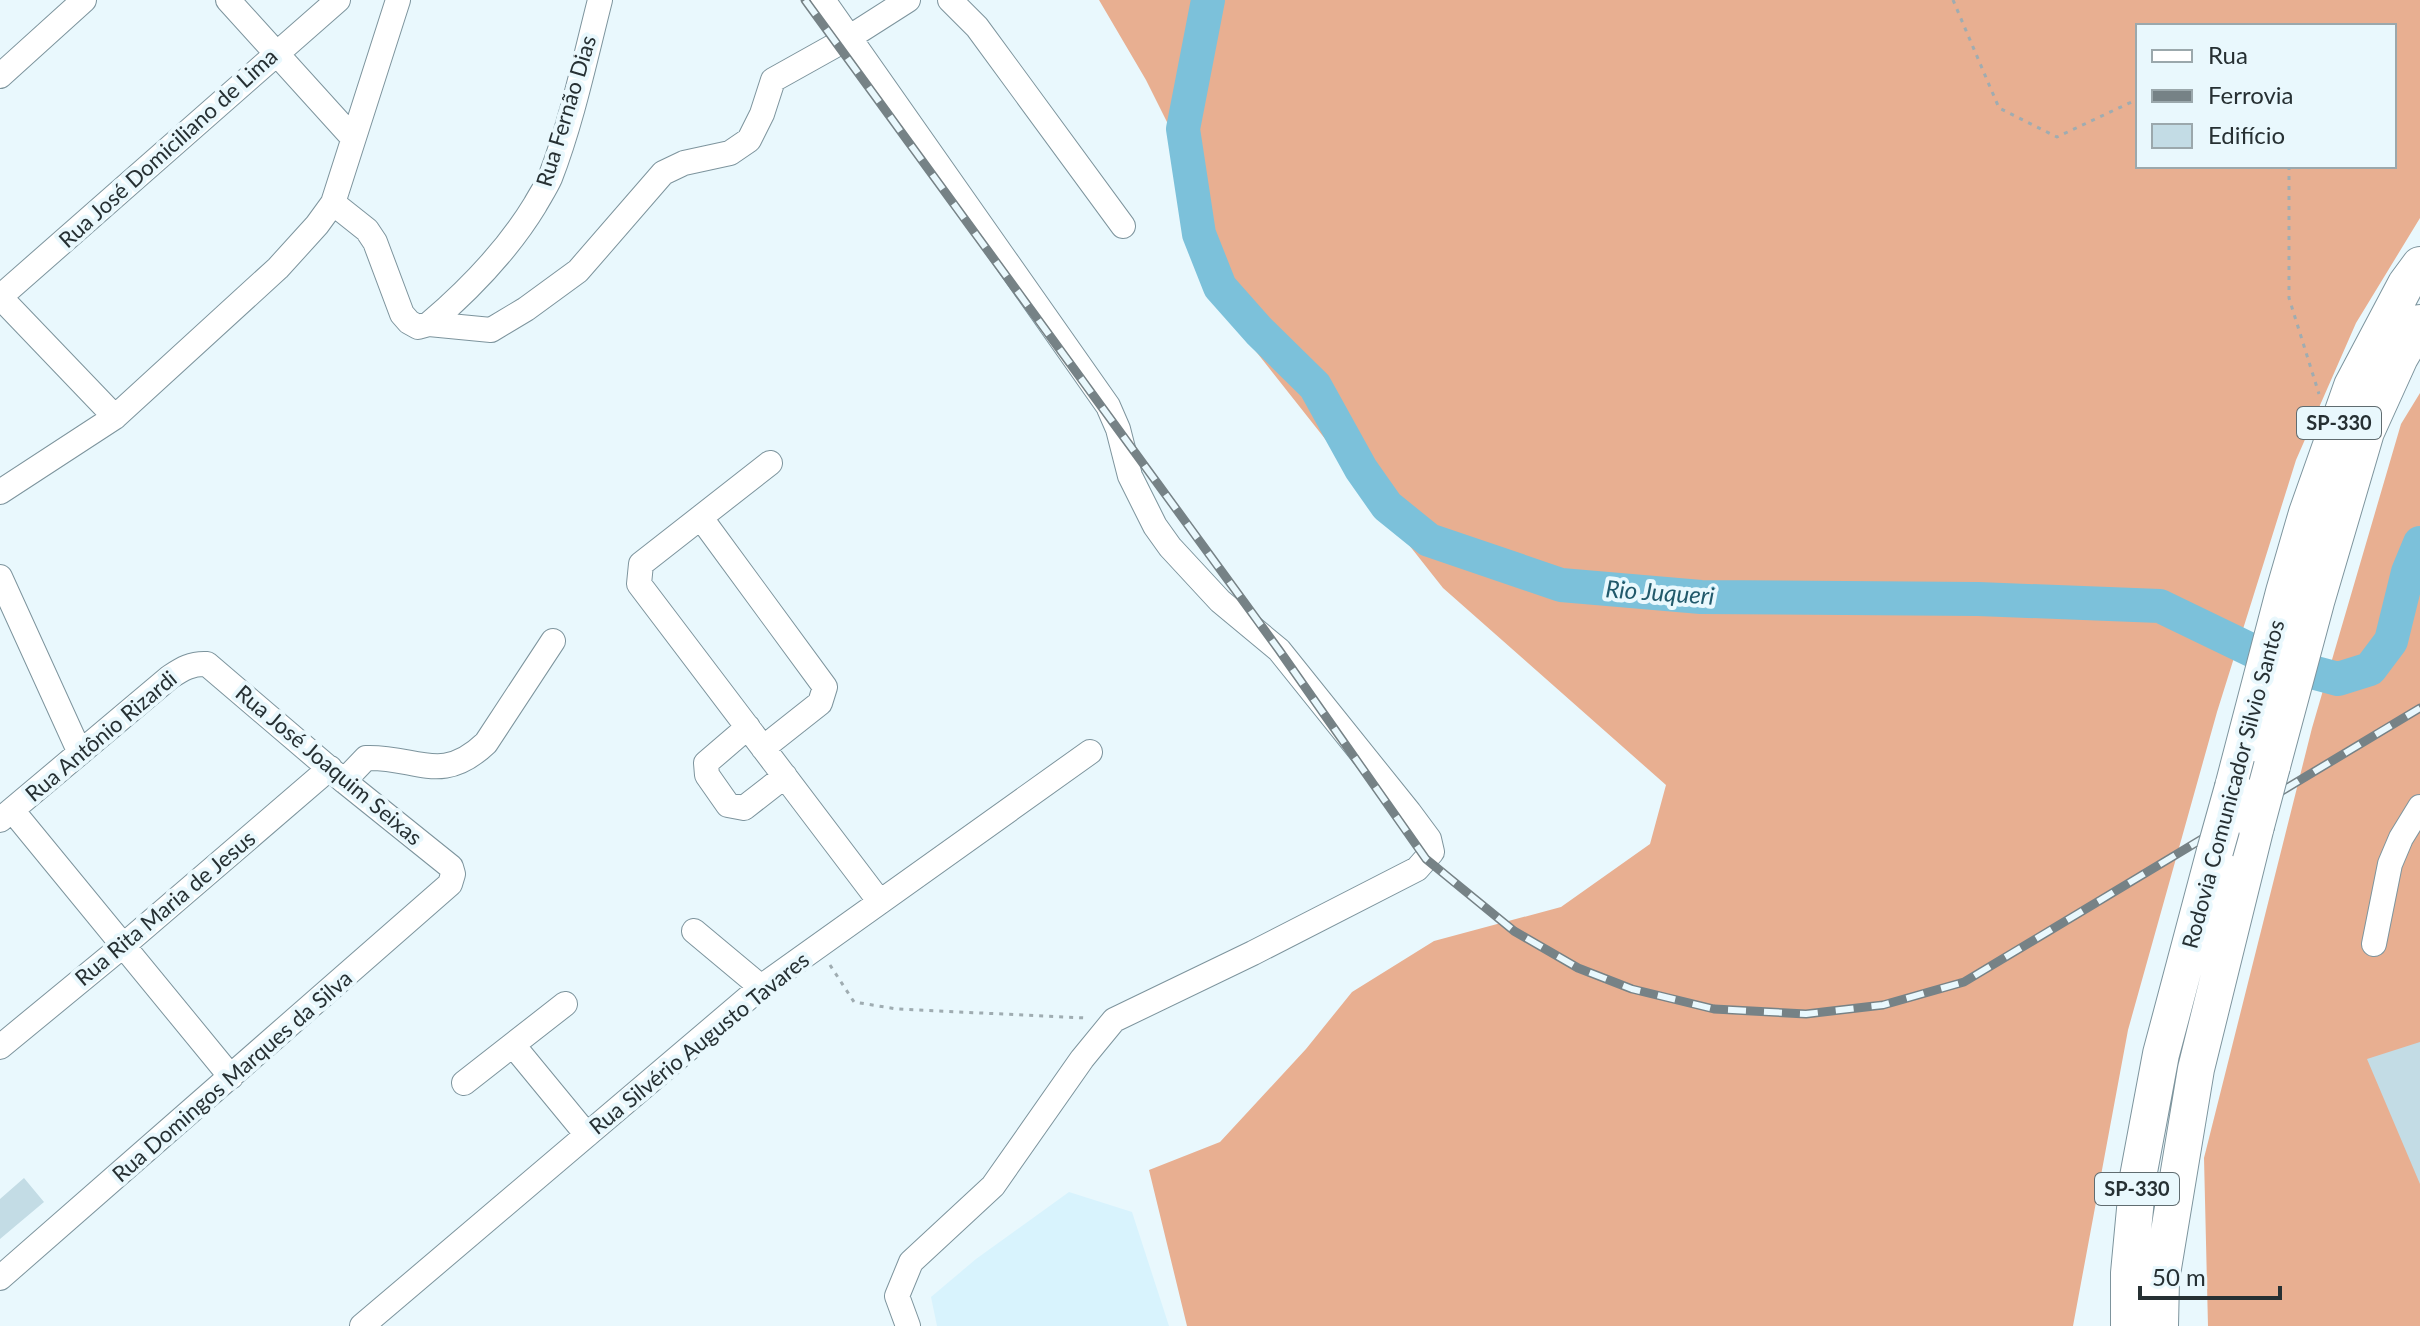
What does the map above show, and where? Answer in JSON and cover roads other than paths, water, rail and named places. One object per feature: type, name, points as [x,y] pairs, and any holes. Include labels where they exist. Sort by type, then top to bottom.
[{"type":"highway","name":"Rodovia Comunicador Silvio Santos","points":[[2300,597],[2307,513],[2352,386],[2406,284],[2420,265]]},
{"type":"highway","name":"Rodovia Comunicador Silvio Santos","points":[[2129,1326],[2129,1273],[2138,1177],[2161,1054],[2233,787],[2267,718],[2300,597],[2366,432],[2400,357],[2420,323]]},
{"type":"highway","name":"Rodovia Comunicador Silvio Santos","points":[[2160,1326],[2161,1280],[2196,1069],[2272,766],[2267,718]]},
{"type":"street","points":[[0,76],[84,0]]},
{"type":"street","points":[[228,0],[353,138]]},
{"type":"street","name":"Rua José Domiciliano de Lima","points":[[0,297],[338,0]]},
{"type":"street","points":[[0,492],[115,417],[278,268],[317,225],[333,203],[398,0]]},
{"type":"street","name":"Rua Fernão Dias","points":[[429,324],[495,261],[523,224],[549,180],[600,0]]},
{"type":"street","points":[[823,0],[1108,406],[1118,429],[1130,476],[1162,536],[1220,601],[1279,650],[1400,800],[1429,839],[1432,852],[1417,869],[1114,1020],[1082,1059],[993,1186],[911,1262],[897,1296],[908,1326]]},
{"type":"street","points":[[333,203],[367,230],[375,242],[402,314],[409,322],[418,327],[429,324],[491,330],[578,271],[663,173],[684,163],[730,153],[749,140],[762,114],[773,80],[908,0]]},
{"type":"street","points":[[950,0],[977,27],[1123,226]]},
{"type":"street","points":[[0,297],[115,417]]},
{"type":"street","points":[[770,463],[641,564],[639,584],[880,902]]},
{"type":"street","points":[[701,518],[825,687],[820,703],[763,748]]},
{"type":"street","points":[[0,577],[80,753]]},
{"type":"street","name":"Rua Rita Maria de Jesus","points":[[0,1047],[337,774],[366,758],[431,767],[460,762],[478,750],[486,743],[553,641]]},
{"type":"street","name":"Rua Antônio Rizardi","points":[[6,815],[183,668],[197,663],[207,664]]},
{"type":"street","name":"Rua José Joaquim Seixas","points":[[207,664],[451,867]]},
{"type":"street","points":[[748,727],[706,763],[707,775],[728,805],[744,808],[785,776]]},
{"type":"street","name":"Rua Silvério Augusto Tavares","points":[[368,1324],[761,987],[1090,752]]},
{"type":"street","points":[[2374,944],[2390,864],[2420,807]]},
{"type":"street","points":[[6,815],[124,945],[231,1077]]},
{"type":"street","name":"Rua Domingos Marques da Silva","points":[[0,1278],[450,884],[453,874],[451,867]]},
{"type":"street","points":[[694,931],[761,987]]},
{"type":"street","points":[[464,1083],[565,1004]]},
{"type":"street","points":[[513,1045],[587,1135]]},
{"type":"waterway","name":"Rio Juqueri","points":[[1208,0],[1183,129],[1199,234],[1220,287],[1315,386],[1361,469],[1387,506],[1429,540],[1561,585],[1701,597],[1978,599],[2160,606],[2278,663],[2338,679],[2370,669],[2391,641],[2408,572],[2420,543]]},
{"type":"railway","points":[[805,0],[1279,650],[1426,859],[1514,931],[1578,968],[1632,989],[1714,1009],[1806,1014],[1883,1005],[1964,982],[2420,708]]}]
